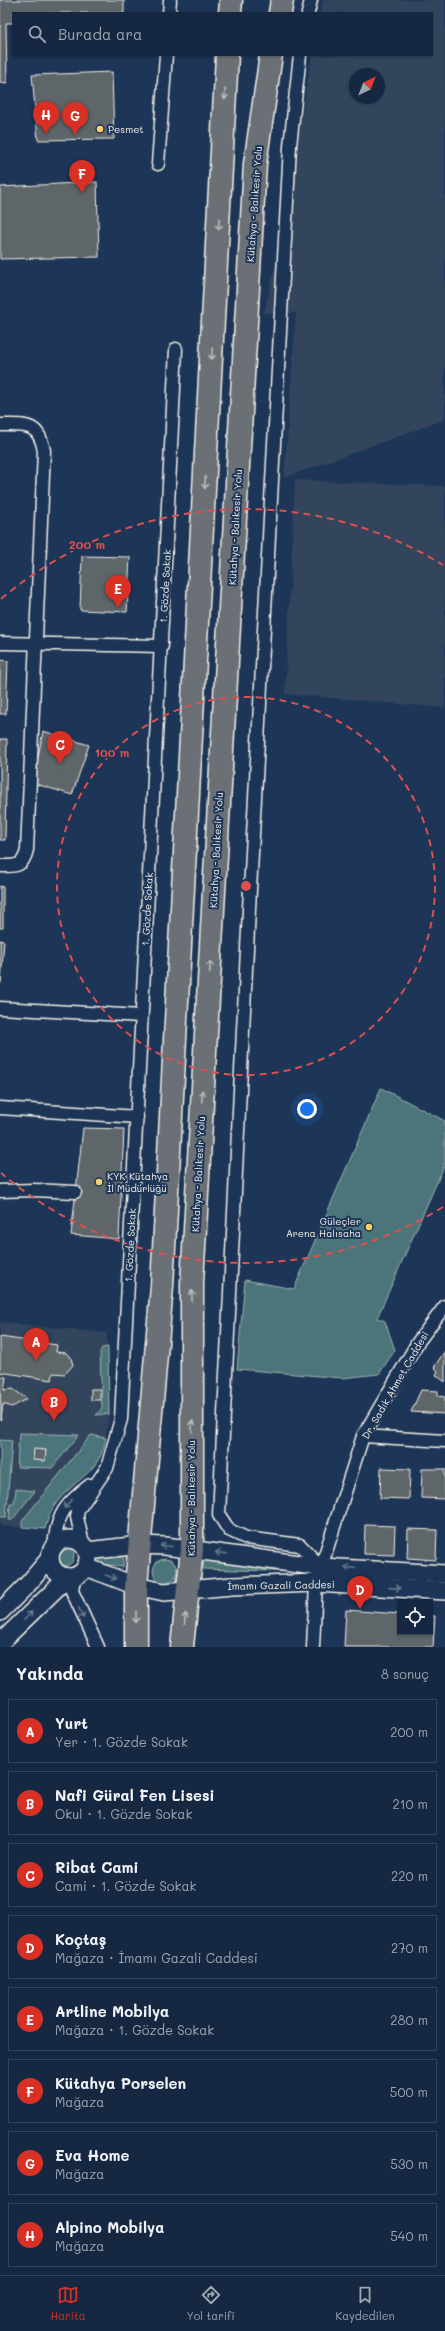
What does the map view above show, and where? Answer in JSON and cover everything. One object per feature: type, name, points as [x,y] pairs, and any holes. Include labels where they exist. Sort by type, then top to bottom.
[{"type":"highway","points":[[230,12],[231,0]]},
{"type":"highway","points":[[280,12],[282,0]]},
{"type":"highway","points":[[136,1647],[136,1586],[162,1286],[227,56]]},
{"type":"highway","name":"Kütahya - Balıkesir Yolu","points":[[182,1647],[192,1549],[192,1275],[255,164],[271,56]]},
{"type":"main road","points":[[0,1612],[28,1584],[52,1552],[65,1539],[71,1538],[80,1563]]},
{"type":"main road","name":"İmamı Gazali Caddesi","points":[[80,1563],[140,1545],[192,1549],[319,1575],[444,1593]]},
{"type":"main road","points":[[52,1552],[58,1573],[80,1563]]},
{"type":"main road","name":"İmamı Gazali Caddesi","points":[[80,1563],[136,1586],[164,1592],[232,1586],[319,1575],[445,1574]]},
{"type":"main road","points":[[0,1643],[80,1563]]},
{"type":"street","points":[[169,12],[170,0]]},
{"type":"street","points":[[308,12],[311,0]]},
{"type":"street","points":[[158,164],[166,56]]},
{"type":"street","points":[[300,56],[290,146],[247,948],[219,1515],[229,1530],[246,1538],[300,1545],[319,1575]]},
{"type":"street","name":"1. Gözde Sokak","points":[[107,1468],[121,1418],[141,1016],[162,646],[176,348]]},
{"type":"street","points":[[0,425],[28,425],[38,433],[42,440],[44,451],[34,645],[27,850],[25,860],[20,864],[0,866]]},
{"type":"street","points":[[0,643],[34,645],[162,646]]},
{"type":"street","points":[[0,1008],[141,1016]]},
{"type":"street","points":[[0,1108],[137,1117]]},
{"type":"street","points":[[0,1191],[34,1190],[75,1192]]},
{"type":"street","name":"Dr. Sadık Ahmet Caddesi","points":[[313,1647],[319,1575],[363,1436],[418,1342],[445,1306]]},
{"type":"street","points":[[363,1436],[445,1441]]},
{"type":"street","points":[[52,1552],[58,1520],[62,1512],[70,1500],[107,1468]]},
{"type":"street","points":[[98,1647],[72,1591],[80,1563],[77,1517],[78,1510],[107,1468]]},
{"type":"shaded area","points":[[323,0],[445,0],[445,419],[284,478],[296,313],[264,313],[280,244],[312,56],[433,56],[433,12],[320,12]]},
{"type":"shaded area","points":[[295,480],[445,486],[445,708],[285,694]]},
{"type":"shaded area","points":[[0,1322],[107,1333],[109,1414],[101,1456],[93,1468],[59,1500],[50,1513],[45,1529],[0,1526]]},
{"type":"green space","name":"Güleçler Arena Halısaha","points":[[381,1088],[445,1121],[445,1164],[377,1318],[385,1321],[395,1350],[379,1374],[342,1378],[237,1369],[245,1280],[294,1289]]},
{"type":"green space","points":[[108,1347],[109,1414],[96,1415],[102,1408],[100,1352],[102,1348]]},
{"type":"green space","points":[[19,1433],[79,1435],[52,1468],[17,1467]]},
{"type":"green space","points":[[91,1435],[106,1438],[99,1459],[93,1467],[65,1493],[56,1504],[50,1514],[45,1529],[22,1527],[22,1521]]},
{"type":"green space","points":[[0,1440],[12,1441],[6,1517],[0,1517]]},
{"type":"green space","points":[[16,1489],[35,1491],[12,1520],[9,1520],[10,1504],[14,1504]]},
{"type":"green space","points":[[64,1546],[71,1549],[74,1556],[71,1563],[64,1566],[57,1563],[54,1556],[57,1549]]},
{"type":"green space","points":[[124,1556],[123,1567],[95,1563],[96,1559]]},
{"type":"green space","points":[[204,1558],[303,1572],[203,1569]]},
{"type":"green space","points":[[165,1559],[174,1562],[177,1571],[174,1580],[165,1583],[156,1580],[153,1571],[156,1562]]},
{"type":"building","points":[[0,0],[124,0],[124,12],[12,12],[12,23],[6,23],[7,83],[0,82]]},
{"type":"building","points":[[112,72],[114,139],[38,140],[32,75]]},
{"type":"building","points":[[97,182],[99,257],[0,259],[0,187]]},
{"type":"building","points":[[82,556],[130,557],[127,612],[80,610]]},
{"type":"building","points":[[0,660],[8,661],[6,714],[0,714]]},
{"type":"building","points":[[43,731],[89,745],[72,795],[33,783]]},
{"type":"building","points":[[0,739],[7,739],[5,840],[0,840]]},
{"type":"building","points":[[0,886],[3,887],[3,928],[0,928]]},
{"type":"building","points":[[0,940],[4,941],[1,983],[0,983]]},
{"type":"building","name":"KYK Kütahya İl Müdürlüğü","points":[[83,1128],[124,1129],[119,1239],[71,1235]]},
{"type":"building","points":[[0,1337],[57,1345],[56,1352],[66,1353],[71,1358],[73,1365],[65,1374],[53,1373],[52,1380],[0,1372]]},
{"type":"building","points":[[445,1351],[445,1382],[436,1375],[438,1371],[434,1367]]},
{"type":"building","points":[[0,1377],[6,1377],[4,1390],[13,1389],[27,1399],[12,1407],[3,1404],[1,1420]]},
{"type":"building","points":[[91,1389],[100,1389],[100,1400],[91,1400]]},
{"type":"building","points":[[421,1390],[438,1391],[438,1396],[445,1397],[445,1414],[411,1412]]},
{"type":"building","points":[[34,1449],[46,1450],[45,1461],[33,1460]]},
{"type":"building","points":[[381,1468],[410,1469],[409,1499],[380,1498]]},
{"type":"building","points":[[422,1469],[445,1469],[445,1499],[421,1498]]},
{"type":"building","points":[[365,1525],[395,1526],[394,1555],[364,1554]]},
{"type":"building","points":[[408,1529],[437,1530],[436,1560],[407,1558]]},
{"type":"building","points":[[346,1610],[397,1614],[397,1635],[433,1635],[433,1616],[435,1616],[433,1647],[344,1647]]},
{"type":"place","name":"Pesmet","points":[[100,129]]},
{"type":"place","name":"Alpino Mobilya","points":[[46,134]]},
{"type":"place","name":"Eva Home","points":[[75,135]]},
{"type":"place","name":"Kütahya Porselen","points":[[82,193]]},
{"type":"place","name":"Artline Mobilya","points":[[118,608]]},
{"type":"place","name":"Ribat Cami","points":[[60,764]]},
{"type":"place","name":"KYK Kütahya İl Müdürlüğü","points":[[99,1182]]},
{"type":"place","name":"Güleçler Arena Halısaha","points":[[369,1227]]},
{"type":"place","name":"Yurt","points":[[36,1361]]},
{"type":"place","name":"Nafi Güral Fen Lisesi","points":[[54,1421]]},
{"type":"place","name":"Koçtaş","points":[[360,1609]]}]
